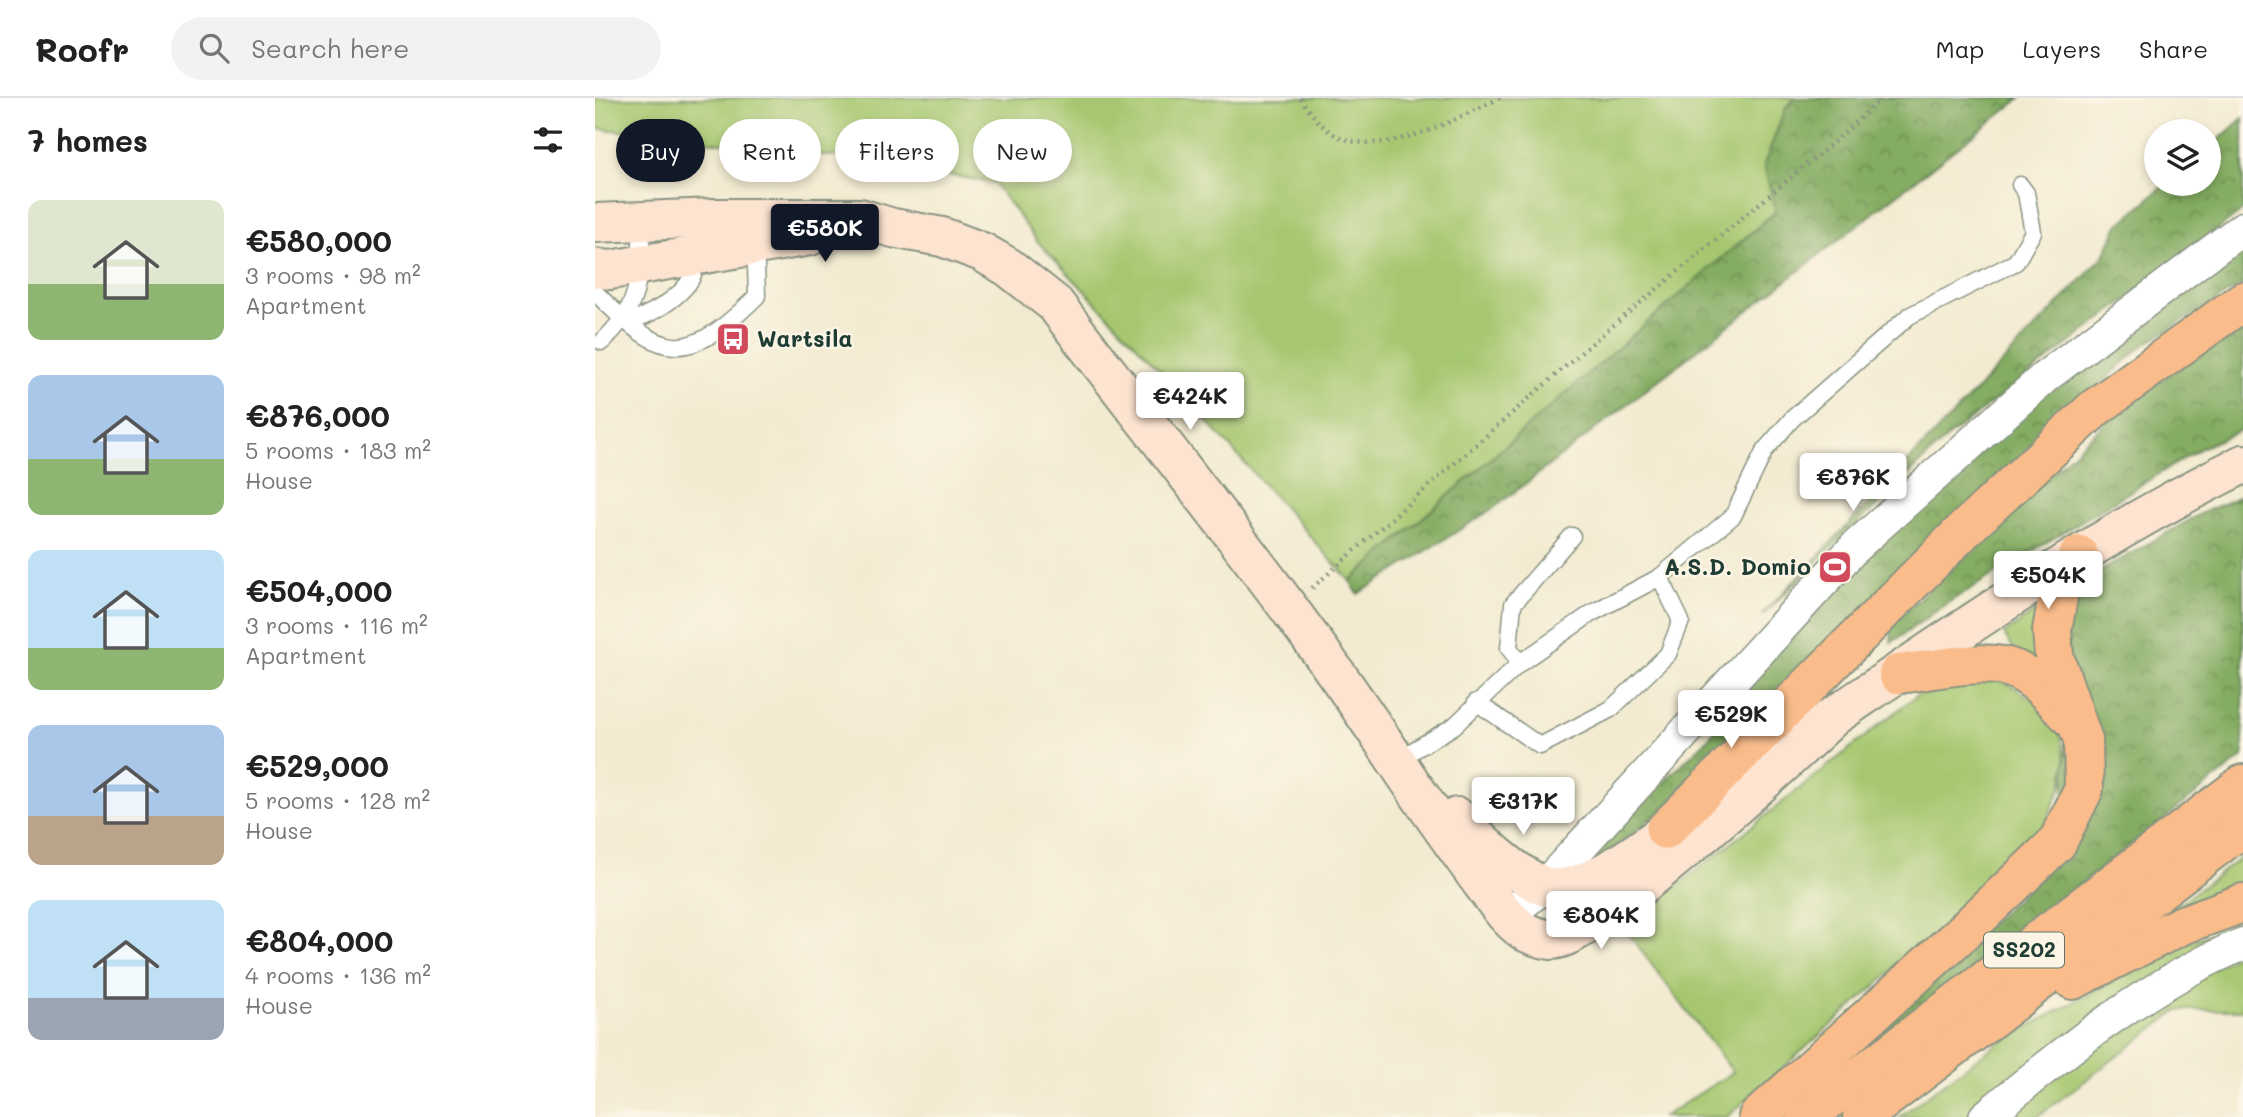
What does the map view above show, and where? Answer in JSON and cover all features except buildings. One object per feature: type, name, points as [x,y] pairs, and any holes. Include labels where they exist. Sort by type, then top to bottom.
[{"type":"highway","points":[[1665,830],[1964,530],[2095,408],[2243,302]]},
{"type":"highway","points":[[1758,1117],[1961,934],[2057,843],[2084,789],[2083,740],[2054,656],[2052,629],[2052,613],[2059,592],[2079,555]]},
{"type":"highway","points":[[1898,674],[1977,665],[2003,666],[2021,673],[2043,689],[2076,724]]},
{"type":"highway","name":"SS202","points":[[1806,1117],[2243,784]]},
{"type":"highway","name":"SS202","points":[[1862,1117],[2243,827]]},
{"type":"highway","points":[[1967,1038],[2116,956],[2182,925],[2243,903]]},
{"type":"street","points":[[595,268],[610,270],[642,263],[700,231],[860,218],[893,228],[942,237],[982,252],[1008,267],[1055,304],[1287,609],[1397,761],[1423,803],[1507,916],[1525,932],[1552,940],[1576,933],[1687,848],[1758,788],[1831,719]]},
{"type":"street","points":[[595,223],[644,222],[700,231],[748,247],[893,228]]},
{"type":"street","points":[[1507,916],[1543,887],[1856,546],[2045,377],[2243,228]]},
{"type":"street","points":[[1397,761],[1492,852],[1543,887],[1567,888],[1597,878],[2079,555],[2197,486],[2243,464]]},
{"type":"street","points":[[1543,887],[1552,940]]},
{"type":"street","points":[[1985,1117],[2146,993],[2183,971],[2243,944]]},
{"type":"lane","points":[[1397,761],[1454,726],[1476,702],[1520,663],[1592,613],[1660,577],[1733,516],[1765,450],[1801,410],[1909,316],[2016,262],[2033,232],[2026,193],[2019,184]]},
{"type":"lane","points":[[602,342],[624,321],[639,288],[644,222]]},
{"type":"lane","points":[[624,321],[635,320],[678,294],[693,276],[700,231]]},
{"type":"lane","points":[[595,292],[624,321],[667,346],[682,348],[697,345],[727,325],[757,296],[756,265],[748,247]]},
{"type":"lane","points":[[1520,663],[1509,648],[1513,604],[1572,536]]},
{"type":"lane","points":[[1476,702],[1540,746],[1611,709],[1668,653],[1681,621],[1660,577]]},
{"type":"path","points":[[1300,98],[1326,129],[1353,142],[1388,143],[1439,127],[1500,98]]},
{"type":"path","points":[[1287,609],[1598,338],[1842,135],[1882,98]]},
{"type":"green space","points":[[595,98],[1795,98],[1786,107],[1764,165],[1776,211],[1350,581],[1172,382],[1038,242],[994,183],[988,182],[1072,182],[1072,119],[973,119],[973,179],[959,177],[959,119],[835,119],[835,156],[821,155],[821,119],[719,119],[719,143],[705,141],[705,119],[616,119],[616,130],[595,128]]},
{"type":"green space","points":[[1795,98],[2021,98],[1494,508],[1358,594],[1350,581],[1776,211],[1764,165],[1786,107]]},
{"type":"green space","points":[[2243,118],[2243,210],[1950,435],[1762,615],[2104,256],[2118,225],[2152,196],[2221,196],[2221,137]]},
{"type":"green space","points":[[2243,246],[2243,284],[2143,345],[1935,537],[1663,809],[1588,869],[1590,853],[1708,739],[1775,654],[1905,520],[2040,398]]},
{"type":"green space","points":[[2243,321],[2243,429],[2203,447],[1949,602],[1891,643],[1892,624],[2111,417]]},
{"type":"green space","points":[[2243,495],[2243,757],[1926,1005],[1825,1077],[2062,857],[2069,659],[2067,624],[2080,583],[2200,514]]},
{"type":"green space","points":[[2037,610],[2037,659],[2018,656],[2004,634]]},
{"type":"green space","points":[[1999,678],[2050,710],[2061,737],[2065,759],[2063,783],[2037,843],[1727,1117],[1663,1117],[1733,1072],[1624,928],[1921,692]]},
{"type":"green space","points":[[2243,856],[2243,890],[2178,913],[2175,907]]},
{"type":"green space","points":[[2243,922],[2243,934],[1974,1117],[1899,1117],[1998,1043],[2180,945]]},
{"type":"green space","points":[[2243,951],[2243,1010],[2178,1010],[2037,1117],[2001,1117],[2108,1030]]},
{"type":"place","name":"Wartsila","points":[[733,339]]},
{"type":"place","name":"A.S.D. Domio","points":[[1835,567]]}]
